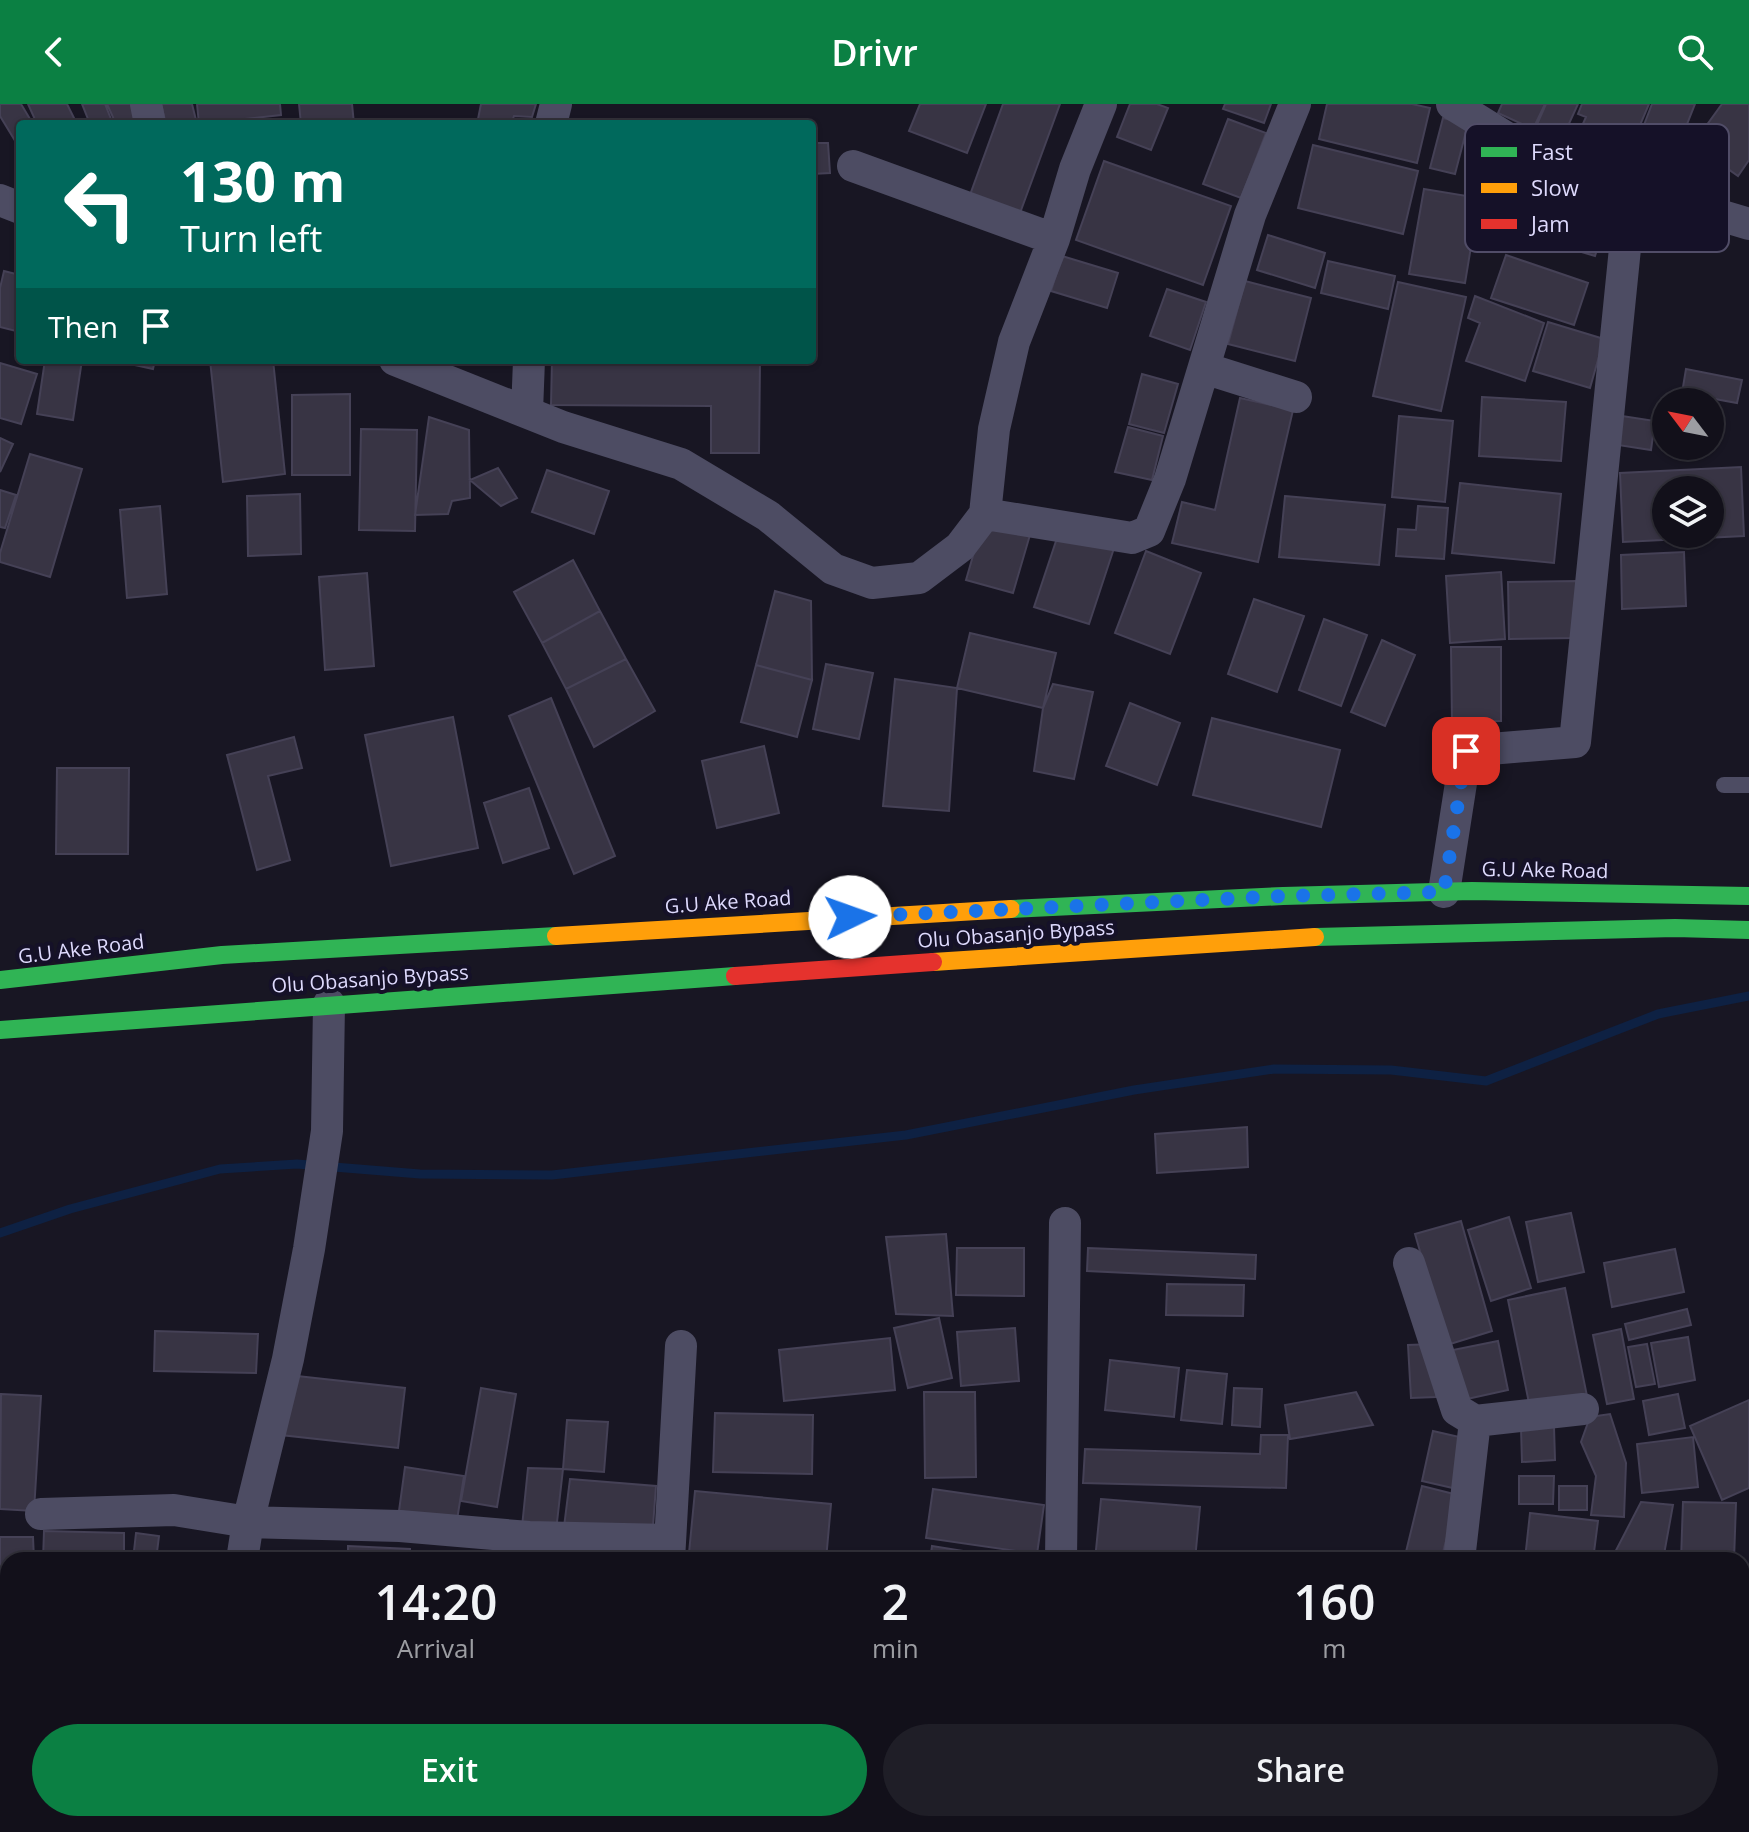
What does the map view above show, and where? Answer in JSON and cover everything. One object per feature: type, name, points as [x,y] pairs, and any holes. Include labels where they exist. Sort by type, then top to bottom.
[{"type":"main road","name":"G.U Ake Road","points":[[0,980],[222,955],[1035,907],[1444,892],[1749,896]]},
{"type":"main road","name":"Olu Obasanjo Bypass","points":[[0,1030],[1278,938],[1675,928],[1749,930]]},
{"type":"street","points":[[405,364],[563,427],[681,464],[768,516],[833,569],[872,583],[919,578],[960,547],[985,514],[994,429],[1014,342],[1101,104]]},
{"type":"street","points":[[985,514],[1132,538],[1149,531],[1170,479],[1250,215],[1295,104]]},
{"type":"street","points":[[1452,104],[1484,124]]},
{"type":"street","points":[[853,166],[1054,239]]},
{"type":"street","points":[[1729,218],[1749,224]]},
{"type":"street","points":[[1444,892],[1466,751],[1575,742],[1625,252]]},
{"type":"street","points":[[527,412],[529,364]]},
{"type":"street","points":[[1204,368],[1296,397]]},
{"type":"street","points":[[243,1552],[288,1359],[309,1249],[327,1131],[329,1004]]},
{"type":"street","points":[[1061,1552],[1065,1223]]},
{"type":"street","points":[[1409,1263],[1457,1410],[1475,1421],[1583,1409]]},
{"type":"street","points":[[41,1514],[174,1510],[248,1522],[400,1526],[670,1550],[681,1346]]},
{"type":"street","points":[[1460,1552],[1475,1421]]},
{"type":"lane","points":[[1724,785],[1749,785]]},
{"type":"building","points":[[0,104],[21,104],[31,120],[16,120],[16,142],[0,116]]},
{"type":"building","points":[[28,104],[67,104],[75,120],[35,120]]},
{"type":"building","points":[[82,104],[105,104],[111,120],[88,120]]},
{"type":"building","points":[[107,104],[132,104],[139,120],[114,120]]},
{"type":"building","points":[[161,104],[192,104],[196,120],[165,120]]},
{"type":"building","points":[[197,104],[280,104],[281,115],[199,120]]},
{"type":"building","points":[[299,104],[352,104],[354,120],[301,120]]},
{"type":"building","points":[[481,104],[536,104],[532,117],[478,120]]},
{"type":"building","points":[[920,104],[986,104],[967,153],[909,131]]},
{"type":"building","points":[[1003,104],[1060,104],[1020,213],[970,195]]},
{"type":"building","points":[[1130,104],[1157,104],[1168,108],[1151,150],[1117,137]]},
{"type":"building","points":[[1225,104],[1271,104],[1264,123],[1223,109]]},
{"type":"building","points":[[1327,104],[1412,104],[1430,108],[1417,163],[1319,139]]},
{"type":"building","points":[[1502,104],[1545,104],[1535,124],[1522,124],[1498,113]]},
{"type":"building","points":[[1546,104],[1578,104],[1569,124],[1537,124]]},
{"type":"building","points":[[1582,104],[1649,104],[1641,124],[1583,124],[1586,117],[1578,114]]},
{"type":"building","points":[[1652,104],[1695,104],[1687,124],[1644,124]]},
{"type":"building","points":[[1722,104],[1749,104],[1749,160],[1738,176],[1729,170],[1729,124],[1708,124]]},
{"type":"building","points":[[1443,118],[1468,124],[1465,124],[1455,174],[1430,168]]},
{"type":"building","points":[[1228,119],[1266,133],[1241,198],[1203,184]]},
{"type":"building","points":[[816,143],[828,143],[830,173],[816,174]]},
{"type":"building","points":[[1313,145],[1418,171],[1403,234],[1298,208]]},
{"type":"building","points":[[1104,161],[1231,206],[1203,285],[1076,240]]},
{"type":"building","points":[[1424,189],[1465,196],[1465,252],[1470,252],[1465,283],[1409,274]]},
{"type":"building","points":[[1268,235],[1325,253],[1315,288],[1257,270]]},
{"type":"building","points":[[1506,255],[1588,283],[1574,325],[1491,298]]},
{"type":"building","points":[[1062,256],[1118,273],[1107,308],[1051,291]]},
{"type":"building","points":[[1328,261],[1395,276],[1388,309],[1321,293]]},
{"type":"building","points":[[4,271],[16,274],[16,331],[0,327],[0,288]]},
{"type":"building","points":[[1245,281],[1311,298],[1295,361],[1228,344]]},
{"type":"building","points":[[1398,282],[1466,297],[1441,411],[1373,396]]},
{"type":"building","points":[[1167,289],[1206,302],[1190,350],[1150,336]]},
{"type":"building","points":[[1475,296],[1544,323],[1525,381],[1466,361],[1480,323],[1468,318]]},
{"type":"building","points":[[1548,322],[1604,339],[1590,388],[1533,371]]},
{"type":"building","points":[[0,363],[37,374],[21,424],[0,418]]},
{"type":"building","points":[[44,364],[81,364],[73,420],[37,414]]},
{"type":"building","points":[[130,364],[154,364],[153,369]]},
{"type":"building","points":[[210,364],[273,364],[285,474],[223,482]]},
{"type":"building","points":[[552,364],[760,364],[759,453],[711,453],[711,406],[551,405]]},
{"type":"building","points":[[1686,369],[1742,380],[1737,403],[1724,401],[1724,388],[1683,388]]},
{"type":"building","points":[[1142,374],[1178,384],[1164,433],[1129,424]]},
{"type":"building","points":[[350,394],[350,475],[292,475],[292,395]]},
{"type":"building","points":[[1482,397],[1566,402],[1561,461],[1479,456]]},
{"type":"building","points":[[1240,398],[1293,410],[1258,562],[1172,543],[1182,502],[1215,510]]},
{"type":"building","points":[[1399,416],[1453,421],[1445,502],[1392,497]]},
{"type":"building","points":[[1622,416],[1652,421],[1651,450],[1618,445]]},
{"type":"building","points":[[429,417],[469,430],[470,498],[452,501],[448,514],[415,515]]},
{"type":"building","points":[[1128,427],[1163,436],[1152,480],[1115,472]]},
{"type":"building","points":[[361,429],[417,430],[415,531],[359,530]]},
{"type":"building","points":[[0,438],[13,444],[0,472]]},
{"type":"building","points":[[30,454],[82,469],[50,577],[0,562],[0,553]]},
{"type":"building","points":[[1741,467],[1744,536],[1724,537],[1724,476],[1652,476],[1652,541],[1623,542],[1620,473]]},
{"type":"building","points":[[498,468],[517,498],[501,506],[470,480]]},
{"type":"building","points":[[547,470],[609,491],[594,534],[532,512]]},
{"type":"building","points":[[1460,483],[1561,494],[1554,563],[1452,553]]},
{"type":"building","points":[[0,490],[16,495],[5,528],[0,527]]},
{"type":"building","points":[[300,494],[301,554],[248,556],[247,496]]},
{"type":"building","points":[[1285,496],[1385,505],[1379,565],[1279,557]]},
{"type":"building","points":[[160,506],[167,594],[127,598],[120,510]]},
{"type":"building","points":[[1418,506],[1448,508],[1444,559],[1396,556],[1398,529],[1416,530]]},
{"type":"building","points":[[985,514],[1032,528],[1013,593],[966,580]]},
{"type":"building","points":[[1058,535],[1118,536],[1089,624],[1034,607]]},
{"type":"building","points":[[1146,551],[1201,573],[1170,654],[1115,633]]},
{"type":"building","points":[[1684,552],[1686,606],[1622,609],[1621,555]]},
{"type":"building","points":[[573,560],[600,611],[542,643],[514,592]]},
{"type":"building","points":[[1501,572],[1505,639],[1450,643],[1446,576]]},
{"type":"building","points":[[367,573],[374,666],[325,670],[319,577]]},
{"type":"building","points":[[1576,581],[1577,638],[1509,639],[1508,582]]},
{"type":"building","points":[[775,591],[811,601],[812,680],[756,665]]},
{"type":"building","points":[[1254,599],[1304,616],[1277,692],[1228,674]]},
{"type":"building","points":[[600,611],[626,659],[566,689],[542,643]]},
{"type":"building","points":[[1324,619],[1367,635],[1341,706],[1299,690]]},
{"type":"building","points":[[970,633],[1056,653],[1043,708],[957,688]]},
{"type":"building","points":[[1382,640],[1415,655],[1385,726],[1351,712]]},
{"type":"building","points":[[1451,647],[1501,647],[1501,721],[1452,722]]},
{"type":"building","points":[[626,659],[655,711],[594,747],[566,689]]},
{"type":"building","points":[[826,664],[873,673],[859,739],[813,729]]},
{"type":"building","points":[[756,665],[812,680],[797,737],[741,722]]},
{"type":"building","points":[[895,679],[957,688],[949,811],[883,806]]},
{"type":"building","points":[[1053,684],[1093,692],[1074,779],[1034,771],[1043,708]]},
{"type":"building","points":[[551,698],[615,856],[574,874],[509,716]]},
{"type":"building","points":[[1130,703],[1180,723],[1157,785],[1106,766]]},
{"type":"building","points":[[453,717],[478,848],[391,866],[365,735]]},
{"type":"building","points":[[1212,718],[1340,750],[1321,827],[1193,795]]},
{"type":"building","points":[[294,737],[302,768],[268,776],[290,860],[257,870],[227,755]]},
{"type":"building","points":[[764,746],[779,813],[717,828],[702,761]]},
{"type":"building","points":[[57,768],[129,768],[128,854],[56,854]]},
{"type":"building","points":[[529,788],[549,848],[503,863],[484,803]]},
{"type":"building","points":[[1247,1127],[1248,1167],[1157,1173],[1155,1134]]},
{"type":"building","points":[[1571,1213],[1584,1272],[1538,1282],[1526,1222]]},
{"type":"building","points":[[1509,1217],[1531,1288],[1491,1301],[1468,1230]]},
{"type":"building","points":[[1461,1221],[1492,1331],[1447,1345],[1415,1234]]},
{"type":"building","points":[[946,1234],[953,1316],[896,1314],[886,1237]]},
{"type":"building","points":[[957,1248],[1024,1248],[1024,1296],[956,1295]]},
{"type":"building","points":[[1088,1248],[1256,1255],[1255,1279],[1087,1271]]},
{"type":"building","points":[[1675,1249],[1684,1292],[1612,1307],[1604,1263]]},
{"type":"building","points":[[1167,1284],[1244,1285],[1243,1316],[1166,1315]]},
{"type":"building","points":[[1565,1288],[1587,1396],[1530,1408],[1508,1300]]},
{"type":"building","points":[[1687,1309],[1691,1325],[1629,1340],[1625,1324]]},
{"type":"building","points":[[939,1318],[952,1378],[908,1388],[894,1328]]},
{"type":"building","points":[[1015,1328],[1019,1381],[961,1386],[957,1332]]},
{"type":"building","points":[[1621,1329],[1634,1399],[1607,1404],[1593,1335]]},
{"type":"building","points":[[155,1331],[258,1334],[256,1373],[154,1371]]},
{"type":"building","points":[[1688,1337],[1695,1380],[1659,1387],[1651,1343]]},
{"type":"building","points":[[890,1338],[895,1390],[784,1401],[779,1350]]},
{"type":"building","points":[[1498,1341],[1508,1390],[1458,1401],[1448,1351]]},
{"type":"building","points":[[1434,1344],[1436,1397],[1411,1398],[1408,1345]]},
{"type":"building","points":[[1647,1344],[1655,1384],[1636,1387],[1628,1347]]},
{"type":"building","points":[[1110,1360],[1179,1368],[1174,1417],[1105,1410]]},
{"type":"building","points":[[1187,1370],[1227,1374],[1222,1424],[1181,1420]]},
{"type":"building","points":[[288,1375],[405,1388],[398,1448],[281,1435]]},
{"type":"building","points":[[481,1388],[516,1394],[497,1507],[461,1501]]},
{"type":"building","points":[[1234,1388],[1262,1389],[1260,1427],[1232,1425]]},
{"type":"building","points":[[924,1392],[975,1392],[976,1477],[925,1478]]},
{"type":"building","points":[[1356,1392],[1373,1425],[1290,1439],[1285,1405]]},
{"type":"building","points":[[1,1394],[41,1396],[34,1511],[0,1509]]},
{"type":"building","points":[[1678,1394],[1685,1428],[1649,1435],[1643,1401]]},
{"type":"building","points":[[1749,1400],[1749,1488],[1722,1500],[1690,1426]]},
{"type":"building","points":[[715,1413],[813,1415],[812,1474],[713,1472]]},
{"type":"building","points":[[1610,1414],[1626,1463],[1624,1517],[1591,1515],[1596,1476],[1581,1442],[1590,1417]]},
{"type":"building","points":[[567,1420],[608,1422],[604,1472],[563,1469]]},
{"type":"building","points":[[1554,1427],[1555,1460],[1522,1462],[1521,1428]]},
{"type":"building","points":[[1433,1431],[1468,1439],[1457,1489],[1422,1481]]},
{"type":"building","points":[[1261,1435],[1288,1435],[1286,1488],[1083,1483],[1085,1449],[1260,1454]]},
{"type":"building","points":[[1693,1437],[1698,1487],[1642,1493],[1637,1444]]},
{"type":"building","points":[[405,1467],[464,1476],[457,1520],[399,1511]]},
{"type":"building","points":[[528,1468],[563,1469],[556,1531],[522,1527]]},
{"type":"building","points":[[1519,1476],[1554,1476],[1553,1504],[1519,1504]]},
{"type":"building","points":[[570,1479],[656,1486],[653,1526],[564,1527]]},
{"type":"building","points":[[1422,1486],[1458,1495],[1443,1552],[1406,1552]]},
{"type":"building","points":[[1559,1486],[1587,1486],[1587,1510],[1559,1510]]},
{"type":"building","points":[[933,1489],[1044,1505],[1037,1552],[926,1538]]},
{"type":"building","points":[[695,1491],[831,1504],[827,1552],[689,1552]]},
{"type":"building","points":[[1101,1499],[1200,1507],[1196,1552],[1096,1552]]},
{"type":"building","points":[[1641,1502],[1673,1505],[1664,1552],[1615,1552]]},
{"type":"building","points":[[1683,1502],[1736,1503],[1734,1552],[1681,1552]]},
{"type":"building","points":[[1530,1513],[1598,1521],[1594,1552],[1526,1552]]},
{"type":"building","points":[[44,1531],[124,1533],[124,1552],[43,1552]]},
{"type":"building","points":[[136,1533],[159,1536],[157,1552],[134,1552]]},
{"type":"building","points":[[0,1537],[33,1537],[34,1552],[0,1552]]},
{"type":"building","points":[[348,1546],[410,1549],[410,1552],[348,1552]]},
{"type":"building","points":[[932,1546],[970,1552],[931,1552]]},
{"type":"building","points":[[548,1548],[586,1548],[586,1552],[548,1552]]},
{"type":"waterway","points":[[0,1233],[70,1209],[220,1169],[297,1164],[420,1174],[552,1175],[906,1135],[1134,1090],[1274,1069],[1391,1070],[1486,1081],[1658,1014],[1749,996]]},
{"type":"traffic: fast","points":[[1011,909],[1472,891],[1749,896]]},
{"type":"traffic: fast","points":[[1315,937],[1675,928],[1749,930]]},
{"type":"traffic: fast","points":[[0,980],[222,955],[556,936]]},
{"type":"traffic: fast","points":[[0,1030],[735,976]]},
{"type":"traffic: slow","points":[[556,936],[1011,909]]},
{"type":"traffic: slow","points":[[933,962],[1315,937]]},
{"type":"traffic: jam","points":[[735,976],[933,962]]},
{"type":"route","points":[[850,917],[1283,896],[1444,892],[1466,751]]}]
